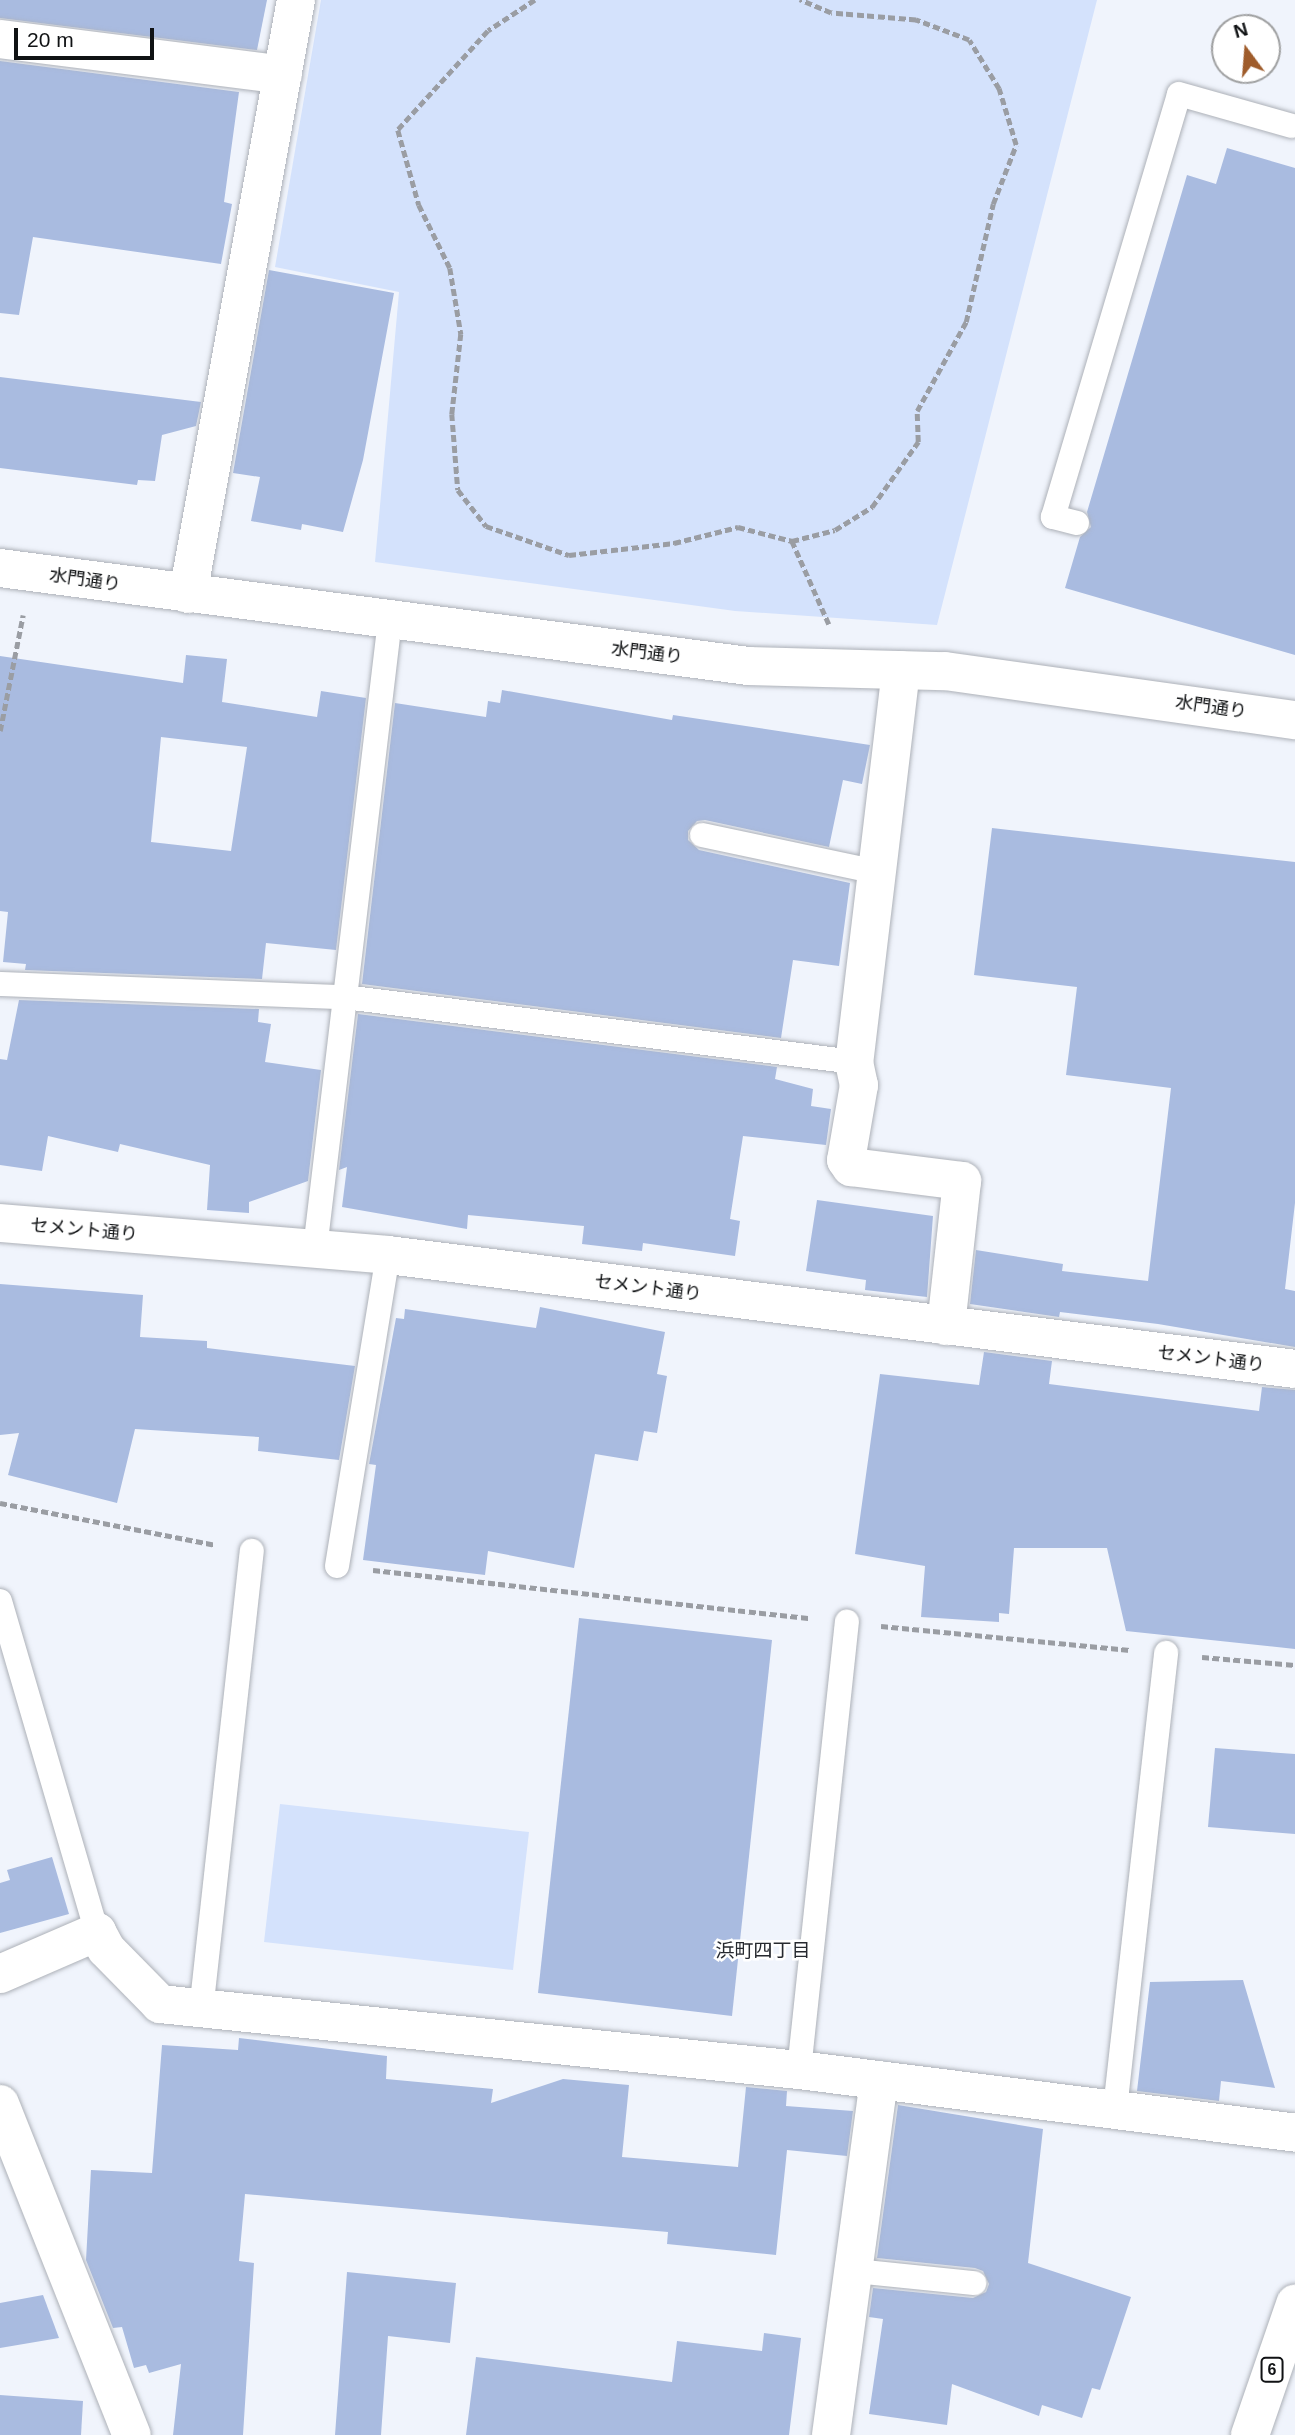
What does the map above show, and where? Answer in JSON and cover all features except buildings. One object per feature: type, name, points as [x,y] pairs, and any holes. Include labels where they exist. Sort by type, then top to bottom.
[{"type":"street","points":[[188,594],[296,0]]},
{"type":"street","points":[[0,39],[283,75]]},
{"type":"street","name":"水門通り","points":[[15,570],[748,666],[944,671],[1295,720]]},
{"type":"street","points":[[901,670],[854,1062],[859,1085],[846,1160],[851,1167],[962,1181],[946,1326]]},
{"type":"street","name":"セメント通り","points":[[0,1223],[388,1255],[1295,1369]]},
{"type":"street","points":[[0,1973],[97,1932],[106,1949],[160,2004],[201,2011],[799,2070],[1295,2133]]},
{"type":"street","points":[[831,2435],[879,2080]]},
{"type":"street","points":[[0,2104],[132,2435]]},
{"type":"street","name":"6","points":[[1250,2435],[1295,2304]]},
{"type":"lane","points":[[1077,523],[1053,517],[1179,94],[1292,126]]},
{"type":"lane","points":[[315,1249],[390,620]]},
{"type":"lane","points":[[702,835],[877,872]]},
{"type":"lane","points":[[0,984],[345,997],[854,1062]]},
{"type":"lane","points":[[337,1566],[388,1255]]},
{"type":"lane","points":[[201,2011],[252,1551]]},
{"type":"lane","points":[[0,1601],[97,1932]]},
{"type":"lane","points":[[799,2070],[847,1622]]},
{"type":"lane","points":[[1115,2109],[1166,1653]]},
{"type":"lane","points":[[855,2271],[974,2283]]},
{"type":"path","points":[[535,0],[488,31],[398,130],[419,205],[450,268],[461,334],[452,414],[458,490],[486,526],[569,555],[674,543],[738,527],[792,541],[835,530],[872,507],[918,442],[917,411],[965,322],[993,204],[1016,145],[999,89],[969,40],[916,20],[831,13],[800,0]]},
{"type":"path","points":[[792,541],[831,628]]},
{"type":"path","points":[[0,732],[15,570]]},
{"type":"path","points":[[0,1503],[252,1551]]},
{"type":"shaded area","points":[[321,0],[1097,0],[937,625],[735,611],[375,562],[399,292],[275,267]]},
{"type":"shaded area","points":[[280,1804],[529,1832],[513,1970],[264,1942]]},
{"type":"district","name":"浜町四丁目","points":[[763,1951]]}]
